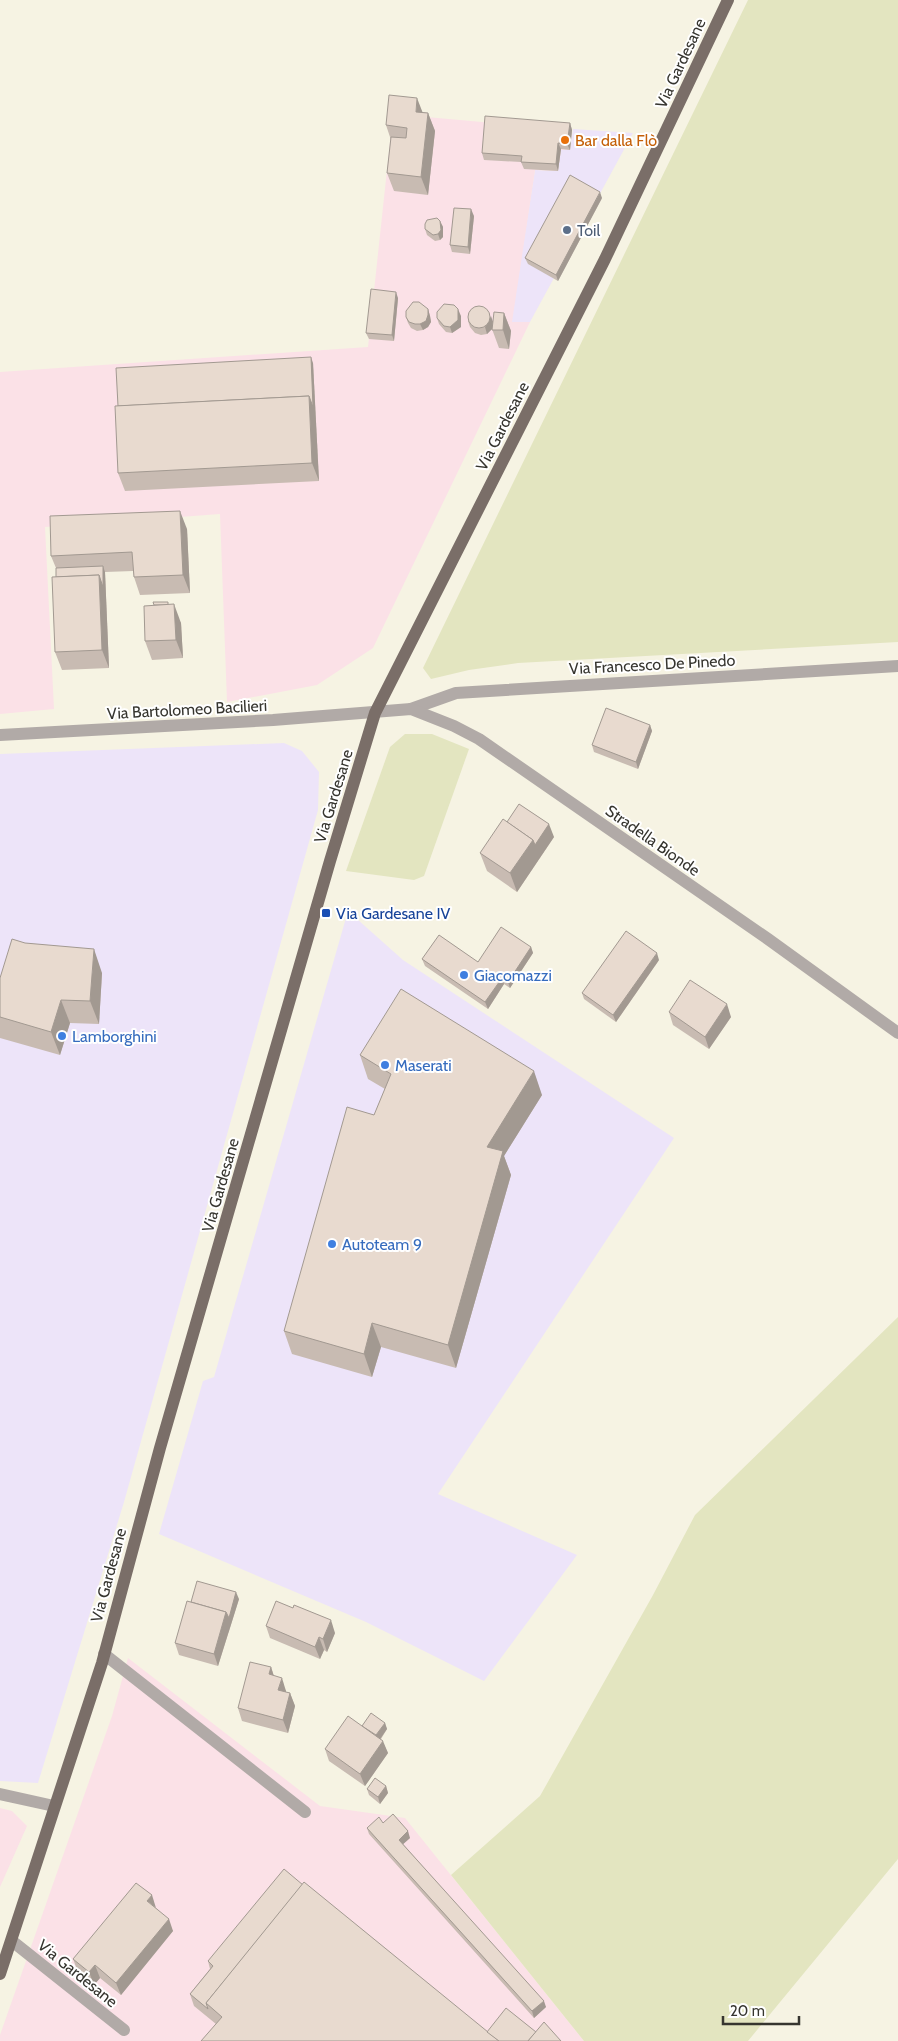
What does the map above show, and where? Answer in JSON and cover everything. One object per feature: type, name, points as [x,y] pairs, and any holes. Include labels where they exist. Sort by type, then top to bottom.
[{"type":"main road","name":"Via Gardesane","points":[[0,1974],[104,1654],[160,1448],[330,861],[375,713],[606,259],[728,0]]},
{"type":"street","name":"Via Francesco De Pinedo","points":[[411,709],[456,692],[898,666]]},
{"type":"street","name":"Stradella Bionde","points":[[375,713],[411,709],[454,726],[479,740],[768,939],[898,1033]]},
{"type":"street","name":"Via Bartolomeo Bacilieri","points":[[0,735],[375,713]]},
{"type":"street","points":[[104,1654],[305,1812]]},
{"type":"street","points":[[0,1794],[54,1806]]},
{"type":"street","name":"Via Gardesane","points":[[12,1941],[124,2030]]},
{"type":"shaded area","points":[[393,114],[572,130],[570,150],[561,150],[558,171],[535,170],[512,322],[530,322],[373,648],[317,685],[227,702],[220,514],[45,527],[54,709],[0,714],[0,372],[368,347]]},
{"type":"shaded area","points":[[573,129],[633,133],[530,322],[511,322],[535,170],[558,171],[561,149],[570,150]]},
{"type":"shaded area","points":[[284,743],[302,751],[319,772],[318,810],[124,1502],[38,1783],[0,1781],[0,754]]},
{"type":"shaded area","points":[[348,911],[403,960],[674,1138],[438,1494],[577,1555],[484,1681],[366,1622],[159,1534],[203,1381],[214,1377]]},
{"type":"shaded area","points":[[128,1658],[320,1806],[405,1818],[584,2041],[0,2041],[0,2035],[112,1716]]},
{"type":"shaded area","points":[[0,1808],[12,1811],[27,1826],[0,1887]]},
{"type":"green space","points":[[748,0],[898,0],[898,642],[518,663],[469,670],[431,679],[423,668]]},
{"type":"green space","points":[[405,734],[432,734],[469,749],[424,876],[414,880],[346,871],[390,747]]},
{"type":"green space","points":[[898,1317],[898,1859],[748,2041],[584,2041],[451,1875],[540,1796],[653,1595],[695,1515]]},
{"type":"building","points":[[389,95],[417,98],[416,112],[428,113],[421,177],[387,173],[391,137],[406,138],[407,128],[386,125]]},
{"type":"building","points":[[485,116],[570,123],[567,144],[558,143],[556,164],[521,162],[522,156],[482,153]]},
{"type":"building","points":[[570,175],[600,192],[556,275],[525,258]]},
{"type":"building","points":[[454,208],[471,209],[468,247],[450,245]]},
{"type":"building","points":[[437,218],[440,221],[441,230],[438,234],[433,235],[425,229],[425,224],[427,220]]},
{"type":"building","points":[[371,289],[396,292],[392,335],[366,333]]},
{"type":"building","points":[[413,302],[419,302],[428,309],[426,321],[420,324],[409,322],[406,317],[406,311]]},
{"type":"building","points":[[444,304],[454,305],[458,309],[458,320],[450,327],[444,326],[437,318],[437,312]]},
{"type":"building","points":[[475,306],[483,306],[490,313],[490,321],[483,328],[475,328],[468,321],[468,313]]},
{"type":"building","points":[[494,312],[504,313],[503,330],[492,330]]},
{"type":"building","points":[[311,357],[313,407],[309,396],[118,406],[116,368]]},
{"type":"building","points":[[309,396],[312,463],[118,473],[115,406]]},
{"type":"building","points":[[180,511],[183,575],[134,577],[132,552],[51,556],[50,516]]},
{"type":"building","points":[[103,566],[103,587],[99,575],[56,577],[56,568]]},
{"type":"building","points":[[99,575],[102,650],[55,652],[52,577]]},
{"type":"building","points":[[153,602],[168,602],[168,605],[154,605]]},
{"type":"building","points":[[174,604],[176,640],[145,641],[144,606]]},
{"type":"building","points":[[606,708],[650,725],[636,762],[592,745]]},
{"type":"building","points":[[519,804],[549,824],[535,845],[533,840],[507,822]]},
{"type":"building","points":[[503,819],[533,840],[510,873],[480,853]]},
{"type":"building","points":[[501,927],[531,947],[508,982],[502,978],[485,1002],[422,959],[439,935],[478,962]]},
{"type":"building","points":[[626,931],[657,953],[613,1015],[582,993]]},
{"type":"building","points":[[12,939],[25,943],[94,949],[90,1001],[61,1000],[51,1032],[0,1017],[0,978]]},
{"type":"building","points":[[690,980],[727,1004],[705,1037],[669,1012]]},
{"type":"building","points":[[401,989],[534,1071],[487,1147],[503,1151],[448,1345],[372,1323],[364,1354],[284,1331],[347,1107],[374,1115],[391,1074],[360,1055]]},
{"type":"building","points":[[197,1581],[236,1592],[229,1618],[226,1612],[191,1602]]},
{"type":"building","points":[[187,1601],[226,1612],[214,1654],[175,1643]]},
{"type":"building","points":[[276,1601],[293,1608],[294,1605],[331,1620],[323,1639],[319,1637],[315,1647],[266,1626]]},
{"type":"building","points":[[250,1662],[271,1667],[269,1674],[282,1678],[278,1690],[290,1693],[283,1720],[238,1708]]},
{"type":"building","points":[[371,1713],[385,1723],[376,1735],[362,1726]]},
{"type":"building","points":[[348,1716],[383,1741],[360,1774],[325,1749]]},
{"type":"building","points":[[375,1778],[386,1786],[378,1797],[367,1789]]},
{"type":"building","points":[[393,1814],[408,1831],[399,1840],[544,2001],[532,2011],[367,1828],[379,1817],[383,1823]]},
{"type":"building","points":[[284,1869],[303,1885],[206,2003],[208,2009],[190,1994],[213,1966],[208,1961]]},
{"type":"building","points":[[304,1882],[499,2041],[201,2041],[222,2017],[206,2003]]},
{"type":"building","points":[[136,1883],[152,1895],[147,1901],[169,1919],[116,1983],[95,1965],[89,1972],[73,1959]]},
{"type":"building","points":[[506,2008],[536,2032],[528,2041],[499,2041],[487,2032]]},
{"type":"building","points":[[544,2022],[561,2041],[528,2041]]},
{"type":"place","name":"Bar dalla Flò","points":[[565,140]]},
{"type":"place","name":"Toil","points":[[567,230]]},
{"type":"place","name":"Via Gardesane IV","points":[[326,913]]},
{"type":"place","name":"Giacomazzi","points":[[464,975]]},
{"type":"place","name":"Lamborghini","points":[[62,1036]]},
{"type":"place","name":"Maserati","points":[[385,1065]]},
{"type":"place","name":"Autoteam 9","points":[[332,1244]]}]
